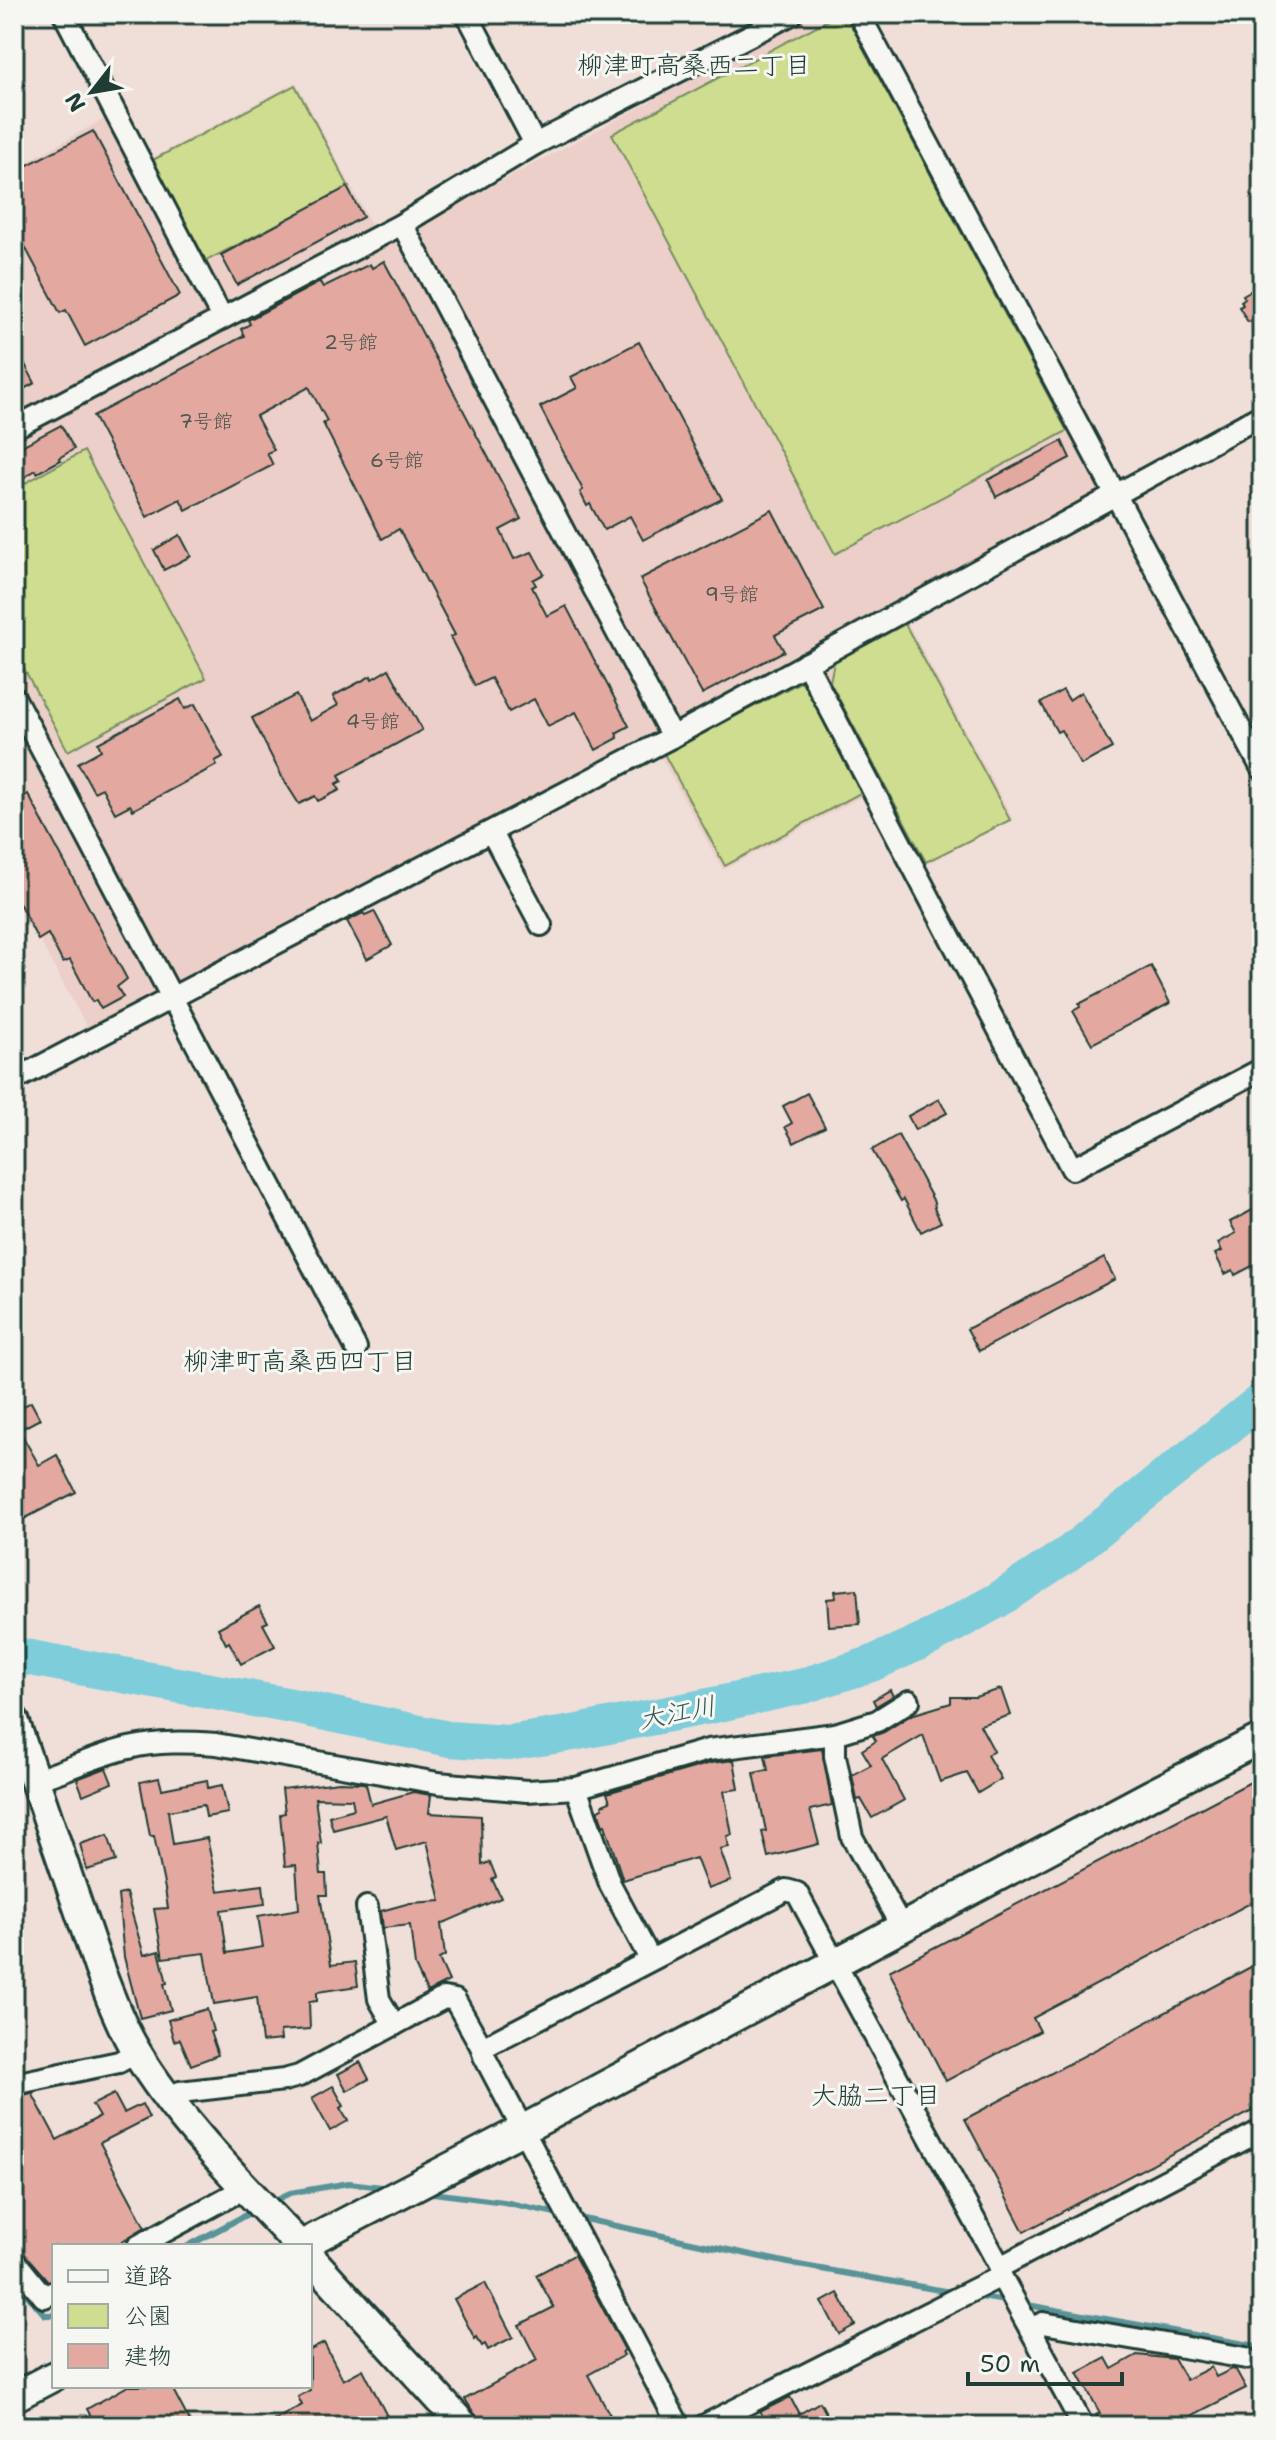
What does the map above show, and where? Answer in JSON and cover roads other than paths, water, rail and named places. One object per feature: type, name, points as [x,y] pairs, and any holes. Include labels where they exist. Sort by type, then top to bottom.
[{"type":"street","points":[[64,14],[222,318]]},
{"type":"street","points":[[467,14],[535,144]]},
{"type":"street","points":[[14,428],[402,224],[535,144],[792,14]]},
{"type":"street","points":[[859,14],[1262,769]]},
{"type":"street","points":[[402,224],[672,737]]},
{"type":"street","points":[[14,1080],[492,833],[1262,415]]},
{"type":"street","points":[[806,663],[1072,1169],[1262,1069]]},
{"type":"street","points":[[14,697],[356,1348]]},
{"type":"street","points":[[492,833],[541,925]]},
{"type":"street","points":[[26,1770],[161,1742],[190,1742],[438,1783],[527,1791],[576,1788],[708,1750],[835,1734],[877,1721],[909,1701]]},
{"type":"street","points":[[14,1720],[26,1770],[99,1968],[114,2008],[137,2052],[169,2099],[245,2188],[298,2244]]},
{"type":"street","points":[[835,1734],[835,1756],[852,1837],[902,1928]]},
{"type":"street","points":[[304,2244],[1262,1738]]},
{"type":"street","points":[[576,1788],[610,1884],[650,1959]]},
{"type":"street","points":[[482,2048],[786,1890],[797,1893],[1083,2426]]},
{"type":"street","points":[[367,1907],[379,1999],[394,2025]]},
{"type":"street","points":[[169,2099],[180,2092],[299,2076],[444,1998],[455,2000],[679,2426]]},
{"type":"street","points":[[14,2084],[119,2062],[137,2052]]},
{"type":"street","points":[[703,2426],[1000,2272],[1262,2130]]},
{"type":"street","points":[[142,2244],[245,2188]]},
{"type":"street","points":[[312,2259],[464,2426]]},
{"type":"street","points":[[14,2260],[44,2297],[52,2293]]},
{"type":"street","points":[[1030,2329],[1043,2323],[1246,2358]]},
{"type":"street","points":[[14,2397],[52,2377]]},
{"type":"waterway","name":"大江川","points":[[14,1655],[297,1707],[449,1739],[508,1743],[714,1705],[803,1686],[871,1664],[933,1636],[998,1600],[1069,1553],[1262,1400]]},
{"type":"waterway","points":[[269,2203],[290,2193],[349,2183],[390,2188]]},
{"type":"waterway","points":[[425,2192],[504,2202],[560,2214]]},
{"type":"waterway","points":[[192,2244],[255,2210]]},
{"type":"waterway","points":[[575,2217],[793,2264],[956,2293]]},
{"type":"waterway","points":[[14,2280],[45,2315],[52,2315]]},
{"type":"waterway","points":[[975,2296],[1011,2302]]},
{"type":"waterway","points":[[1022,2304],[1262,2347]]},
{"type":"district","name":"柳津町高桑西二丁目","points":[[694,64]]},
{"type":"district","name":"柳津町高桑西四丁目","points":[[300,1360]]},
{"type":"district","name":"大脇二丁目","points":[[876,2094]]}]
